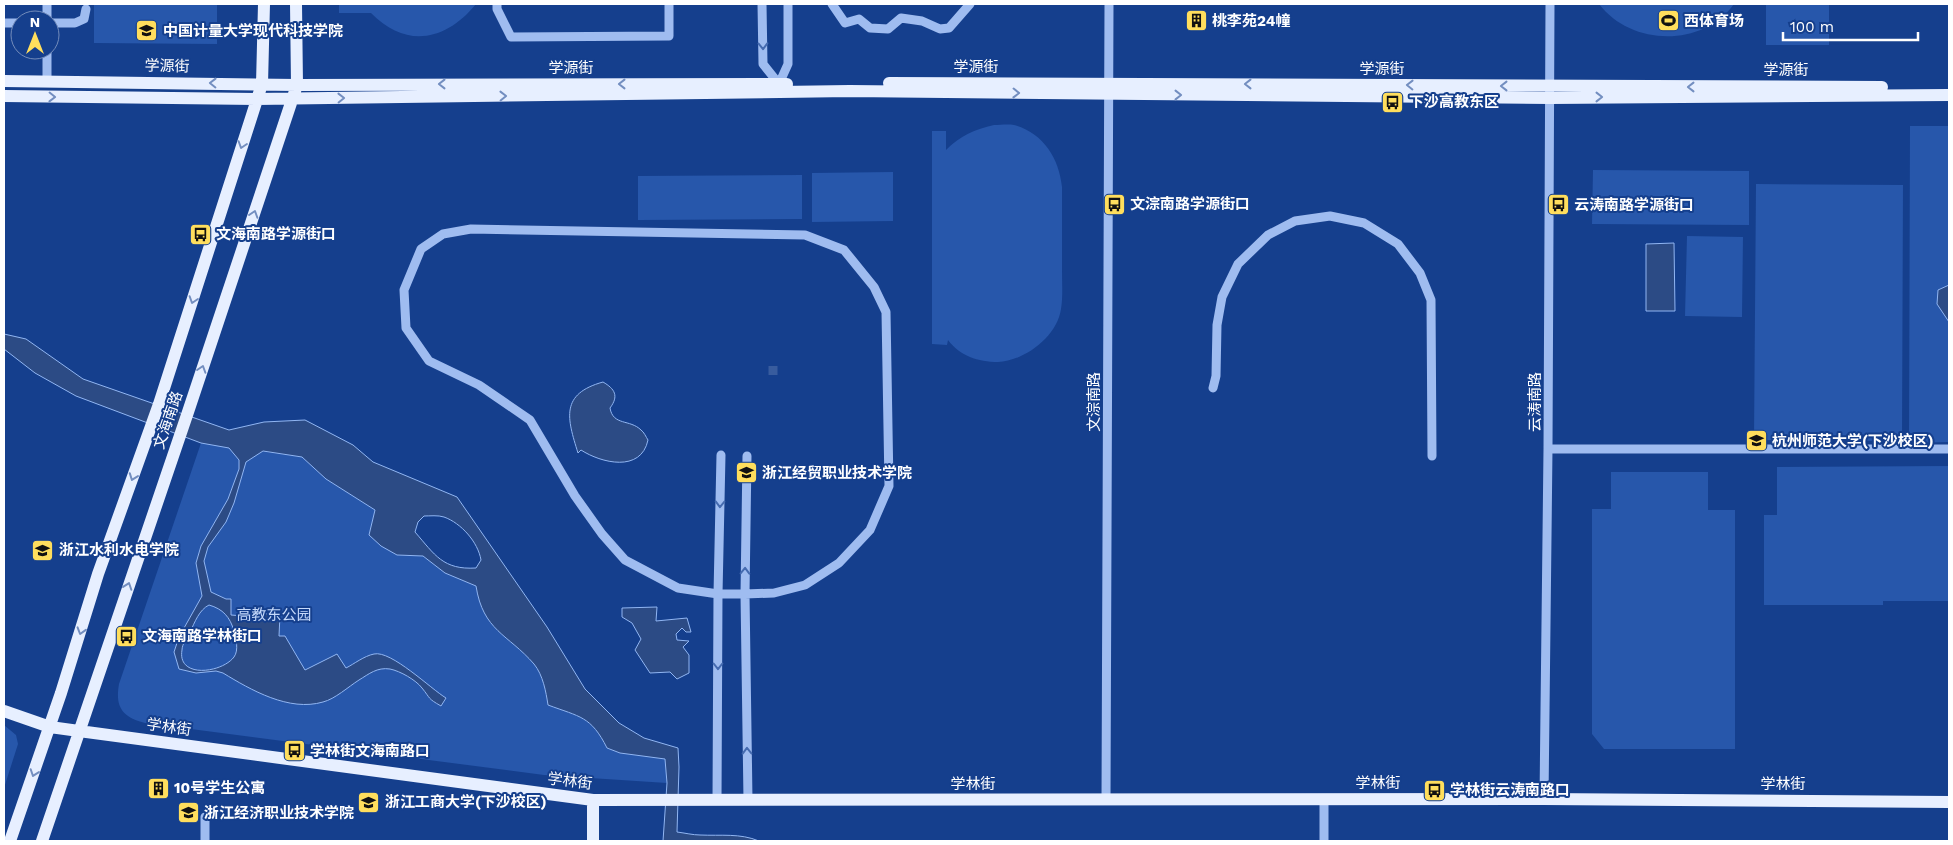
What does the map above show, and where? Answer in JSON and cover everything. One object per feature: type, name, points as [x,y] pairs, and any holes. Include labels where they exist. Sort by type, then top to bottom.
[{"type":"main road","name":"文海南路","points":[[10,841],[50,726],[98,574],[150,432],[262,84],[264,4]]},
{"type":"main road","name":"文海南路","points":[[42,841],[187,415],[296,85],[296,4]]},
{"type":"main road","name":"学源街","points":[[4,80],[296,85],[779,84],[1109,89],[1550,92],[1949,87]]},
{"type":"main road","points":[[4,96],[257,99],[1109,89]]},
{"type":"main road","points":[[1550,92],[1949,95]]},
{"type":"main road","name":"学林街","points":[[4,712],[50,726],[79,731],[593,800],[1544,799],[1949,802]]},
{"type":"main road","points":[[593,800],[593,841]]},
{"type":"street","points":[[497,4],[497,9],[511,37],[669,36],[669,4]]},
{"type":"street","points":[[762,4],[763,64],[779,84],[788,64],[788,4]]},
{"type":"street","points":[[832,4],[845,23],[859,18],[870,28],[888,29],[901,18],[922,21],[940,29],[949,28],[970,4]]},
{"type":"street","name":"文淙南路","points":[[1106,800],[1109,4]]},
{"type":"street","name":"云涛南路","points":[[1544,799],[1550,4]]},
{"type":"street","points":[[60,23],[75,23],[84,19],[86,9]]},
{"type":"street","points":[[47,60],[47,81]]},
{"type":"street","points":[[1213,388],[1216,376],[1217,325],[1222,297],[1238,264],[1268,235],[1295,221],[1330,216],[1364,223],[1398,244],[1420,273],[1432,300],[1432,456]]},
{"type":"street","points":[[471,228],[805,235],[844,250],[874,287],[886,312],[889,486],[870,530],[839,563],[805,585],[774,593],[718,594],[678,588],[625,560],[602,534],[576,496],[530,420],[479,385],[429,360],[406,328],[404,290],[421,249],[443,234],[471,228]]},
{"type":"street","points":[[1548,449],[1949,449]]},
{"type":"street","points":[[717,800],[721,455]]},
{"type":"street","points":[[747,456],[744,594],[748,800]]},
{"type":"street","points":[[1324,800],[1324,841]]},
{"type":"street","points":[[205,817],[205,841]]},
{"type":"green space","points":[[94,4],[217,4],[217,44],[94,43]]},
{"type":"green space","points":[[339,4],[476,4],[452,26],[439,33],[412,36],[398,32],[384,24],[371,13],[339,13]]},
{"type":"green space","name":"西体育场","points":[[1599,4],[1734,4],[1720,18],[1704,28],[1686,34],[1666,36],[1647,34],[1629,28],[1613,18]]},
{"type":"green space","points":[[1766,4],[1829,4],[1829,45],[1766,45]]},
{"type":"green space","points":[[994,125],[1014,125],[1041,140],[1053,157],[1062,187],[1062,295],[1058,319],[1053,329],[1038,346],[1008,361],[998,362],[983,361],[970,357],[958,350],[948,340],[947,345],[932,344],[932,131],[946,131],[946,150],[968,134]]},
{"type":"green space","points":[[1910,126],[1949,126],[1949,442],[1909,443]]},
{"type":"green space","points":[[1593,170],[1749,171],[1749,225],[1592,224]]},
{"type":"green space","points":[[893,172],[893,221],[812,222],[812,173]]},
{"type":"green space","points":[[802,175],[802,219],[638,220],[638,176]]},
{"type":"green space","points":[[1756,184],[1903,185],[1902,441],[1754,440]]},
{"type":"green space","points":[[1687,236],[1743,237],[1742,317],[1685,316]]},
{"type":"green space","name":"高教东公园","points":[[201,443],[302,457],[326,479],[375,510],[369,535],[397,555],[423,556],[445,573],[476,586],[479,601],[491,623],[537,668],[544,684],[548,705],[577,715],[590,723],[596,729],[607,748],[620,753],[665,759],[667,783],[544,775],[145,723],[131,718],[119,705],[119,684]]},
{"type":"green space","points":[[1949,466],[1949,601],[1883,601],[1883,605],[1764,605],[1764,515],[1777,515],[1777,467]]},
{"type":"green space","points":[[1611,472],[1708,472],[1708,510],[1735,510],[1735,749],[1604,749],[1592,734],[1592,509],[1611,509]]},
{"type":"green space","points":[[4,725],[16,735],[18,744],[4,788]]},
{"type":"shaded area","points":[[1674,243],[1675,311],[1646,311],[1646,244]]},
{"type":"shaded area","points":[[1949,285],[1949,322],[1937,304],[1938,290]]},
{"type":"shaded area","points":[[4,334],[26,339],[83,379],[229,430],[264,422],[305,420],[353,445],[373,462],[457,497],[547,627],[585,689],[619,723],[644,738],[678,748],[677,832],[697,835],[738,836],[759,841],[663,841],[667,783],[665,759],[620,753],[607,748],[596,729],[590,723],[577,715],[548,705],[544,684],[537,668],[491,623],[479,601],[476,586],[445,573],[423,556],[397,555],[381,546],[369,535],[375,510],[326,479],[302,457],[263,451],[246,462],[234,503],[226,522],[208,547],[204,561],[211,592],[226,599],[231,599],[231,615],[256,617],[257,613],[280,615],[279,636],[285,636],[305,670],[337,654],[346,668],[370,655],[381,654],[411,671],[446,698],[441,706],[431,700],[412,679],[390,669],[381,669],[373,672],[341,693],[323,702],[297,704],[271,698],[223,673],[216,671],[196,673],[179,669],[174,652],[179,637],[202,596],[196,563],[201,546],[228,499],[239,469],[239,460],[229,448],[201,443],[76,396],[35,373],[4,349]],"holes":[[[424,516],[444,517],[462,528],[468,534],[479,553],[481,560],[476,568],[465,568],[447,564],[434,554],[415,532],[418,522]],[[209,605],[222,611],[230,622],[236,637],[236,651],[234,657],[220,667],[202,670],[193,669],[186,666],[182,659],[182,648],[198,617]]]},
{"type":"shaded area","points":[[603,382],[613,390],[615,396],[610,408],[612,414],[618,420],[637,427],[648,440],[644,450],[637,457],[629,461],[619,462],[599,459],[581,450],[578,453],[571,429],[570,409],[579,393]]},
{"type":"shaded area","points":[[657,607],[656,621],[687,618],[691,632],[686,632],[682,628],[676,634],[677,640],[689,641],[683,647],[689,655],[689,673],[677,679],[670,672],[650,673],[635,650],[641,639],[632,623],[622,617],[622,608]]},
{"type":"tunnel","points":[[773,366],[773,377]]},
{"type":"place","name":"桃李苑24幢","points":[[1196,21]]},
{"type":"place","name":"西体育场","points":[[1668,21]]},
{"type":"place","name":"中国计量大学现代科技学院","points":[[147,31]]},
{"type":"place","name":"下沙高教东区","points":[[1393,102]]},
{"type":"place","name":"文淙南路学源街口","points":[[1114,204]]},
{"type":"place","name":"云涛南路学源街口","points":[[1558,205]]},
{"type":"place","name":"文海南路学源街口","points":[[200,234]]},
{"type":"place","name":"杭州师范大学(下沙校区)","points":[[1756,441]]},
{"type":"place","name":"浙江经贸职业技术学院","points":[[746,473]]},
{"type":"place","name":"浙江水利水电学院","points":[[43,550]]},
{"type":"place","name":"文海南路学林街口","points":[[126,636]]},
{"type":"place","name":"学林街文海南路口","points":[[294,751]]},
{"type":"place","name":"10号学生公寓","points":[[158,788]]},
{"type":"place","name":"学林街云涛南路口","points":[[1434,790]]},
{"type":"place","name":"浙江工商大学(下沙校区)","points":[[369,802]]},
{"type":"place","name":"浙江经济职业技术学院","points":[[188,813]]}]
